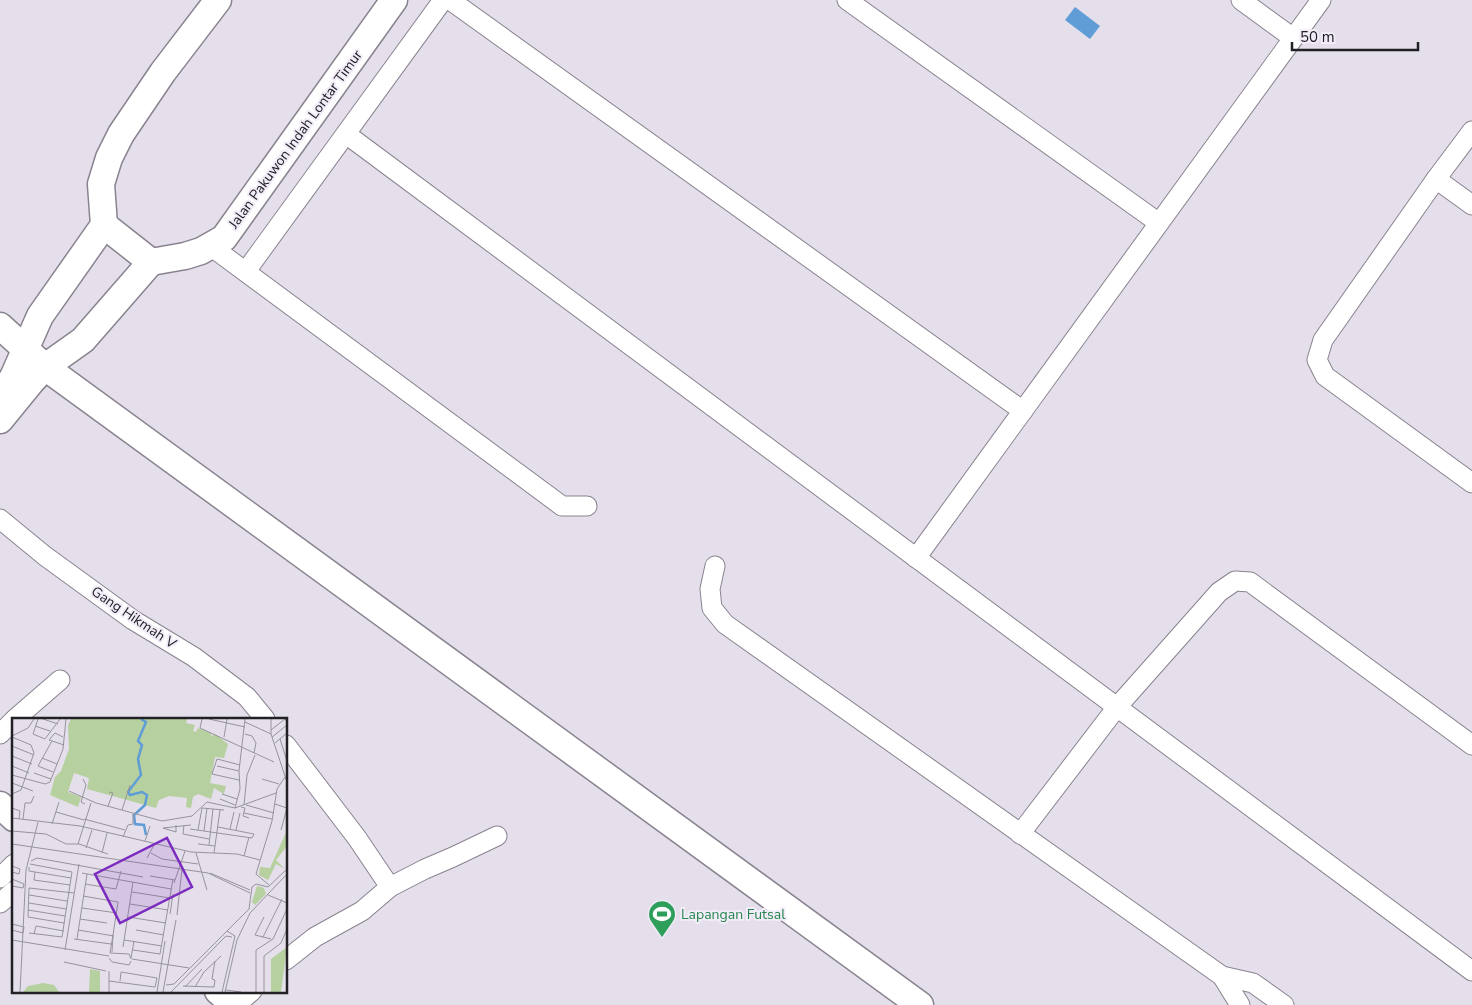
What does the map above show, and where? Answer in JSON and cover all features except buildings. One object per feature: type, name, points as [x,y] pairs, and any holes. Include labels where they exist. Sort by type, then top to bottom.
[{"type":"street","points":[[0,400],[14,375],[40,316],[104,225],[102,184],[109,158],[120,134],[163,72],[218,0]]},
{"type":"street","name":"Jalan Pakuwon Indah Lontar Timur","points":[[150,262],[201,251],[224,238],[394,0]]},
{"type":"street","points":[[246,272],[443,0]]},
{"type":"street","points":[[450,0],[1023,411]]},
{"type":"street","points":[[847,0],[1159,223]]},
{"type":"street","points":[[1241,0],[1293,38]]},
{"type":"street","points":[[916,558],[1321,0]]},
{"type":"street","points":[[1472,131],[1323,340],[1317,360],[1324,376],[1472,484]]},
{"type":"street","points":[[346,134],[1472,971]]},
{"type":"street","points":[[1436,179],[1472,205]]},
{"type":"street","points":[[0,420],[45,367],[83,340],[150,262],[104,225]]},
{"type":"street","points":[[224,238],[216,250],[562,506],[587,506]]},
{"type":"street","points":[[0,309],[25,316],[40,316]]},
{"type":"street","points":[[0,326],[45,367],[920,1005]]},
{"type":"street","name":"Gang Hikmah V","points":[[0,519],[45,556],[133,620],[202,662],[247,697],[264,718]]},
{"type":"street","points":[[715,566],[710,589],[712,608],[725,624],[1222,976],[1253,983],[1284,1005]]},
{"type":"street","points":[[1020,834],[1117,707],[1219,592],[1235,581],[1250,582],[1472,745]]},
{"type":"street","points":[[15,718],[60,680]]},
{"type":"street","points":[[0,734],[12,721]]},
{"type":"street","points":[[288,749],[357,838],[390,887]]},
{"type":"street","points":[[0,805],[12,816]]},
{"type":"street","points":[[288,958],[315,937],[362,912],[390,887],[497,836]]},
{"type":"street","points":[[0,878],[12,866]]},
{"type":"street","points":[[0,903],[12,892]]},
{"type":"street","points":[[1222,976],[1240,1005]]},
{"type":"water","points":[[1075,7],[1100,26],[1090,39],[1065,20]]},
{"type":"place","name":"Lapangan Futsal","points":[[662,938]]}]
